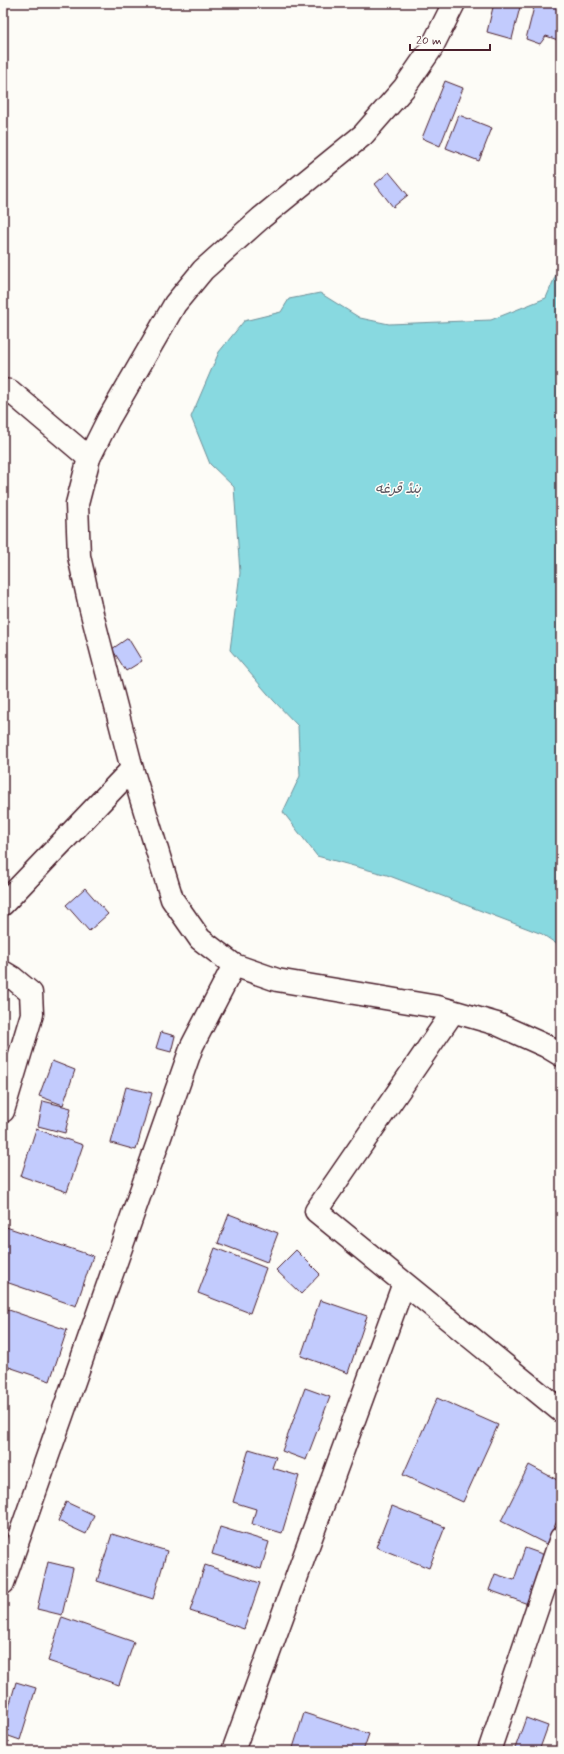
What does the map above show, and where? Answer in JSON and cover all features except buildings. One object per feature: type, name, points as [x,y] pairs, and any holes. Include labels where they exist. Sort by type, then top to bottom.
[{"type":"street","points":[[454,3],[431,49],[404,88],[363,135],[261,218],[203,270],[175,304],[108,420],[89,458],[77,504],[79,556],[90,606],[132,769],[172,899],[200,939],[234,965],[277,980],[438,1007],[497,1024],[546,1046],[561,1055]]},
{"type":"street","points":[[3,390],[10,391],[89,458]]},
{"type":"street","points":[[3,904],[132,769]]},
{"type":"street","points":[[3,1583],[192,1046],[234,965]]},
{"type":"street","points":[[3,972],[31,993],[32,1014],[3,1111]]},
{"type":"street","points":[[453,1012],[316,1210],[561,1411]]},
{"type":"street","points":[[234,1751],[404,1283]]},
{"type":"street","points":[[489,1751],[561,1538]]},
{"type":"water","name":"بندٔ قرغه","points":[[561,263],[561,947],[542,934],[387,875],[317,856],[283,812],[300,776],[298,726],[274,701],[230,650],[240,573],[234,487],[210,464],[191,417],[219,352],[244,321],[281,312],[289,299],[320,293],[360,318],[389,324],[491,320],[546,298]]}]
